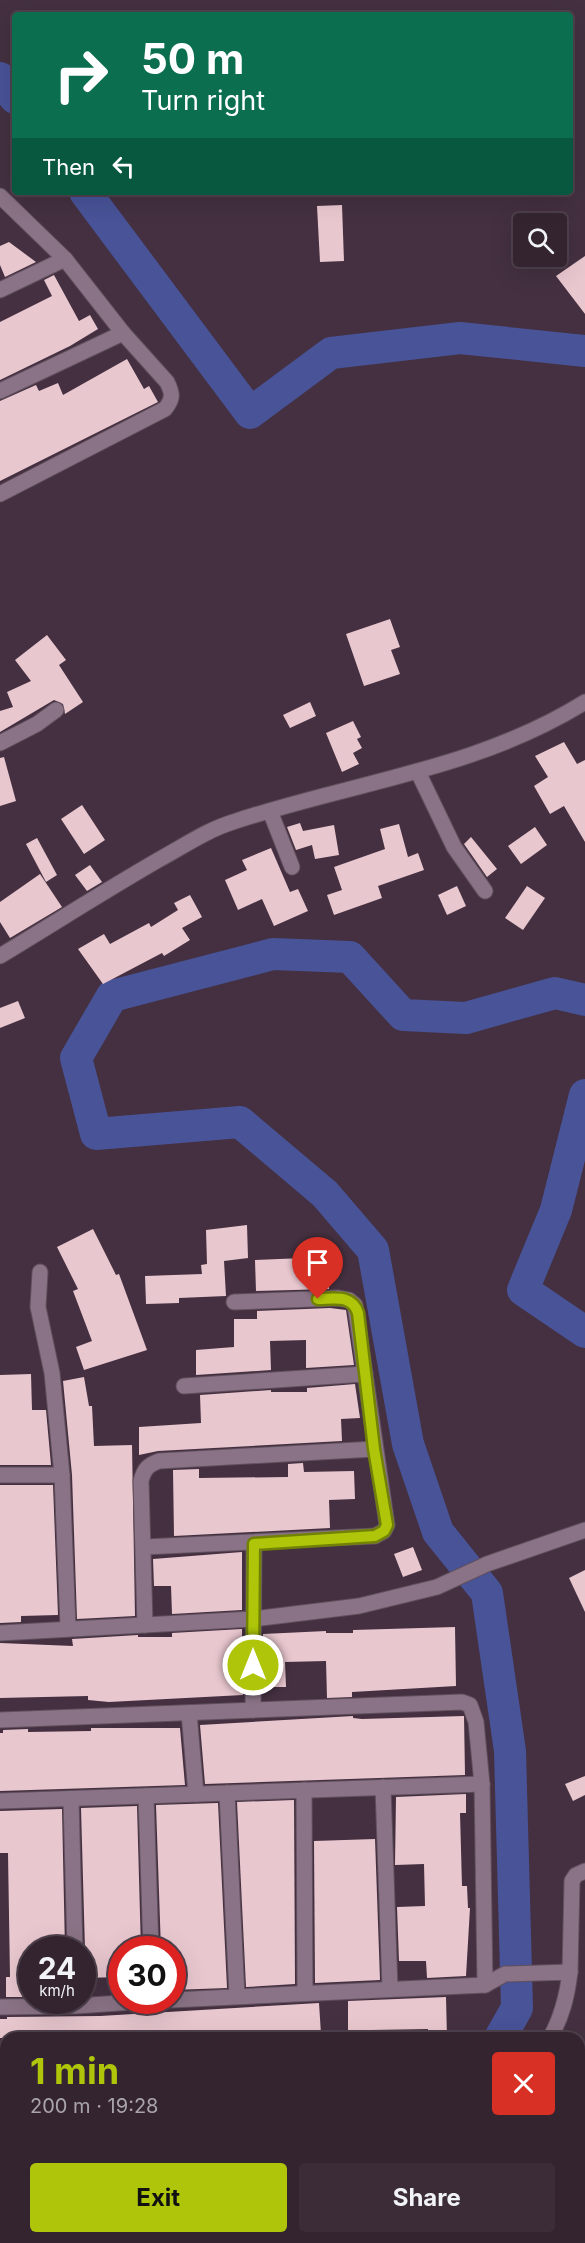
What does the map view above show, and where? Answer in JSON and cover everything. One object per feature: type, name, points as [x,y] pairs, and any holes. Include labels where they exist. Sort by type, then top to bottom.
[{"type":"street","points":[[0,196],[65,259],[123,333],[167,382],[172,392],[172,400],[165,409],[0,494]]},
{"type":"street","points":[[0,291],[65,259]]},
{"type":"street","points":[[0,391],[123,333]]},
{"type":"street","points":[[0,956],[206,833],[232,822],[418,772],[502,746],[537,730],[585,702]]},
{"type":"street","points":[[0,743],[37,724],[56,710]]},
{"type":"street","points":[[418,772],[454,847],[485,891]]},
{"type":"street","points":[[270,812],[292,867]]},
{"type":"street","points":[[39,1272],[38,1307],[52,1373],[62,1475],[68,1627]]},
{"type":"street","points":[[144,1547],[254,1544],[375,1536],[384,1531],[386,1516],[374,1449],[356,1305],[349,1300],[234,1302]]},
{"type":"street","points":[[184,1386],[364,1374]]},
{"type":"street","points":[[145,1625],[141,1481],[143,1471],[150,1465],[159,1461],[374,1449]]},
{"type":"street","points":[[0,1475],[62,1475]]},
{"type":"street","points":[[0,1632],[253,1619],[359,1606],[437,1587],[487,1564],[585,1530]]},
{"type":"street","points":[[253,1710],[254,1544]]},
{"type":"street","points":[[0,1720],[462,1702],[470,1705],[474,1712],[482,1784],[485,1985]]},
{"type":"street","points":[[189,1713],[196,1794]]},
{"type":"street","points":[[0,1801],[482,1784]]},
{"type":"street","points":[[383,1787],[390,1989]]},
{"type":"street","points":[[304,1790],[305,1992]]},
{"type":"street","points":[[227,1793],[237,1996]]},
{"type":"street","points":[[146,1796],[151,1936]]},
{"type":"street","points":[[71,1799],[75,1936]]},
{"type":"street","points":[[553,2032],[565,2004],[570,1972],[573,1881],[576,1875],[585,1871]]},
{"type":"street","points":[[186,1999],[485,1985],[505,1974],[570,1972]]},
{"type":"street","points":[[0,2007],[18,2006]]},
{"type":"building","points":[[342,205],[344,261],[320,262],[317,206]]},
{"type":"building","points":[[9,242],[36,262],[5,277],[0,265],[0,246]]},
{"type":"building","points":[[585,256],[585,314],[556,276]]},
{"type":"building","points":[[54,275],[79,321],[90,315],[98,329],[70,346],[0,380],[0,322],[52,296],[44,280]]},
{"type":"building","points":[[127,359],[144,389],[149,386],[158,402],[0,481],[0,401],[36,385],[39,391],[58,383],[63,395]]},
{"type":"building","points":[[390,619],[400,647],[391,650],[400,674],[364,686],[346,634]]},
{"type":"building","points":[[47,635],[66,660],[59,665],[83,702],[65,714],[63,704],[54,700],[0,732],[0,711],[13,707],[7,692],[31,681],[15,660]]},
{"type":"building","points":[[310,702],[316,716],[290,728],[283,715]]},
{"type":"building","points":[[353,721],[361,737],[357,739],[362,748],[353,753],[359,764],[342,772],[326,733]]},
{"type":"building","points":[[564,742],[577,764],[585,760],[585,842],[564,806],[550,814],[534,786],[548,777],[535,756]]},
{"type":"building","points":[[4,757],[16,801],[0,806],[0,758]]},
{"type":"building","points":[[82,805],[105,840],[84,854],[61,819]]},
{"type":"building","points":[[300,823],[303,831],[334,825],[339,855],[315,859],[312,845],[296,850],[287,827]]},
{"type":"building","points":[[399,824],[408,857],[418,853],[424,870],[378,886],[382,898],[334,915],[327,895],[342,890],[334,867],[385,849],[380,829]]},
{"type":"building","points":[[535,827],[547,845],[521,864],[508,846]]},
{"type":"building","points":[[471,837],[497,869],[487,877],[464,844]]},
{"type":"building","points":[[37,838],[57,875],[46,882],[26,844]]},
{"type":"building","points":[[271,848],[290,892],[298,889],[308,911],[274,926],[262,899],[238,910],[225,880],[247,870],[242,860]]},
{"type":"building","points":[[90,865],[102,882],[87,891],[75,875]]},
{"type":"building","points":[[40,874],[62,907],[10,938],[0,922],[0,902]]},
{"type":"building","points":[[457,886],[466,906],[447,915],[438,895]]},
{"type":"building","points":[[527,886],[545,898],[523,930],[505,918]]},
{"type":"building","points":[[190,895],[202,917],[182,928],[190,940],[164,956],[162,953],[103,984],[78,949],[104,934],[110,944],[149,923],[151,927],[178,910],[174,903]]},
{"type":"building","points":[[18,1001],[25,1018],[0,1028],[0,1008]]},
{"type":"building","points":[[247,1225],[248,1258],[224,1261],[226,1296],[179,1298],[179,1303],[146,1304],[145,1276],[202,1274],[201,1265],[207,1264],[206,1230]]},
{"type":"building","points":[[93,1229],[116,1275],[119,1274],[147,1350],[84,1370],[76,1347],[92,1341],[73,1291],[78,1289],[57,1247]]},
{"type":"building","points":[[328,1257],[329,1289],[256,1291],[255,1260]]},
{"type":"building","points":[[330,1308],[346,1310],[354,1365],[306,1368],[306,1340],[270,1341],[271,1370],[196,1375],[196,1350],[234,1347],[234,1319],[257,1319],[257,1311]]},
{"type":"building","points":[[31,1374],[32,1410],[46,1410],[51,1465],[0,1465],[0,1375]]},
{"type":"building","points":[[84,1377],[89,1406],[92,1406],[94,1446],[132,1445],[135,1616],[77,1619],[72,1475],[63,1381]]},
{"type":"building","points":[[355,1384],[360,1418],[341,1419],[342,1441],[158,1451],[139,1455],[139,1427],[201,1423],[200,1395],[271,1390],[271,1392],[307,1392],[307,1388]]},
{"type":"building","points":[[303,1463],[304,1472],[354,1471],[355,1499],[329,1500],[330,1528],[174,1536],[173,1470],[199,1469],[199,1478],[288,1477],[288,1464]]},
{"type":"building","points":[[0,1485],[53,1485],[58,1615],[21,1616],[21,1622],[0,1623]]},
{"type":"building","points":[[413,1547],[422,1570],[403,1577],[394,1554]]},
{"type":"building","points":[[242,1552],[242,1610],[172,1614],[171,1586],[154,1586],[153,1559]]},
{"type":"building","points":[[585,1570],[585,1612],[569,1578]]},
{"type":"building","points":[[455,1627],[456,1686],[352,1692],[352,1697],[327,1698],[326,1661],[285,1662],[286,1687],[263,1687],[263,1634],[326,1631],[326,1633],[353,1633],[353,1630]]},
{"type":"building","points":[[242,1629],[243,1695],[109,1702],[88,1700],[88,1696],[0,1698],[0,1643],[73,1646],[72,1639],[138,1635],[138,1637],[172,1637],[172,1633]]},
{"type":"building","points":[[353,1716],[353,1718],[362,1719],[464,1716],[465,1775],[205,1784],[200,1725]]},
{"type":"building","points":[[91,1728],[180,1728],[185,1785],[0,1791],[0,1733],[3,1733],[3,1730],[91,1731]]},
{"type":"building","points":[[585,1776],[585,1795],[573,1801],[565,1784]]},
{"type":"building","points":[[466,1794],[466,1813],[460,1813],[462,1886],[467,1886],[468,1908],[470,1908],[466,1976],[427,1978],[426,1961],[399,1961],[397,1907],[425,1906],[424,1864],[395,1865],[396,1797]]},
{"type":"building","points":[[294,1800],[295,1984],[246,1987],[237,1802]]},
{"type":"building","points":[[218,1803],[227,1988],[186,1989],[186,1936],[161,1936],[156,1805]]},
{"type":"building","points":[[137,1806],[141,1936],[108,1936],[108,1977],[96,1978],[96,1936],[85,1936],[81,1808]]},
{"type":"building","points":[[62,1809],[65,1936],[18,1936],[18,1997],[6,1997],[6,1977],[10,1977],[8,1853],[0,1853],[0,1811]]},
{"type":"building","points":[[375,1839],[380,1980],[315,1983],[314,1841]]},
{"type":"building","points":[[446,1997],[447,2032],[428,2032],[428,2029],[348,2032],[348,2001]]},
{"type":"building","points":[[319,2003],[321,2032],[0,2032],[0,2019],[7,2019],[7,2017],[186,2014],[186,2011]]},
{"type":"waterway","points":[[0,78],[12,94]]},
{"type":"waterway","points":[[87,195],[250,413],[331,353],[460,338],[585,351]]},
{"type":"waterway","points":[[503,2032],[517,2008],[510,1751],[487,1593],[438,1532],[408,1444],[373,1250],[325,1194],[240,1122],[96,1134],[76,1058],[112,996],[273,954],[350,957],[403,1015],[466,1018],[555,993],[585,1000]]},
{"type":"waterway","points":[[585,1095],[556,1210],[523,1290],[585,1332]]},
{"type":"route","points":[[253,1665],[254,1544],[375,1536],[384,1531],[387,1525],[374,1449],[356,1305],[349,1300],[318,1299]]}]
